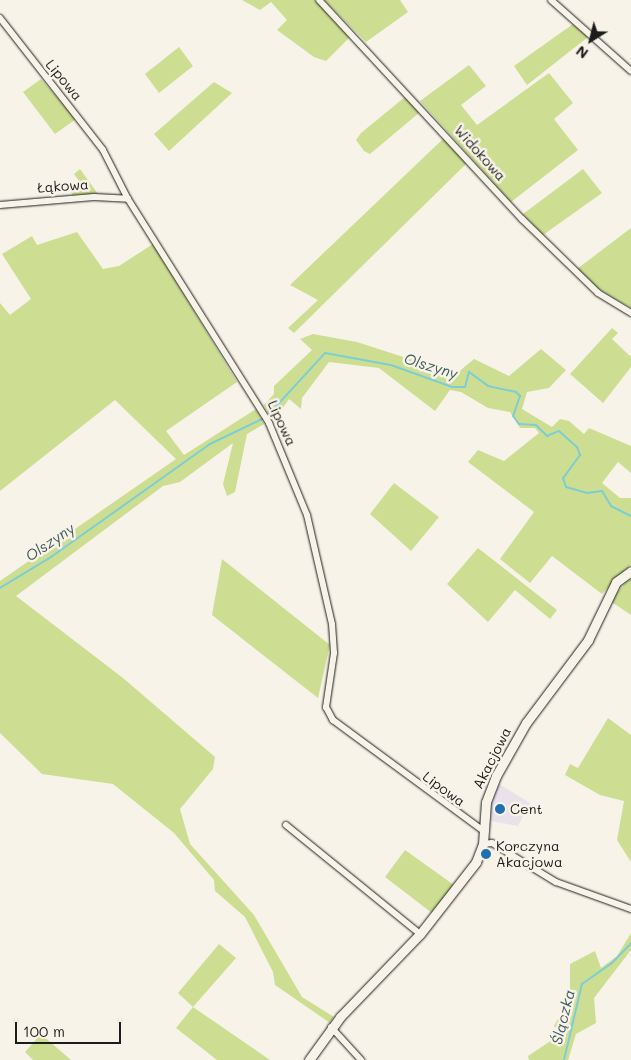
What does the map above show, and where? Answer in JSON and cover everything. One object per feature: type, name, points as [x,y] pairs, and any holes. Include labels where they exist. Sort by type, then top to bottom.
[{"type":"street","name":"Widokowa","points":[[320,0],[522,219],[598,294],[631,313]]},
{"type":"street","points":[[551,0],[631,71]]},
{"type":"street","name":"Lipowa","points":[[0,18],[103,150],[128,199],[263,411],[308,514],[332,624],[334,654],[326,692],[333,720],[484,832]]},
{"type":"street","name":"Łąkowa","points":[[0,205],[94,196],[128,199]]},
{"type":"street","name":"Akacjowa","points":[[309,1060],[331,1027],[420,934],[458,889],[483,844],[488,791],[508,753],[588,640],[616,582],[631,571]]},
{"type":"street","points":[[286,825],[420,934]]},
{"type":"street","points":[[483,844],[506,849],[556,882],[631,909]]},
{"type":"street","points":[[331,1027],[362,1060]]},
{"type":"shaded area","points":[[499,784],[530,803],[518,826],[491,821],[489,802]]},
{"type":"green space","points":[[242,0],[315,0],[350,37],[326,61],[314,57],[277,30],[287,20],[271,2],[260,10]]},
{"type":"green space","points":[[324,0],[400,0],[408,12],[366,42]]},
{"type":"green space","points":[[573,24],[588,37],[527,85],[514,66]]},
{"type":"green space","points":[[179,47],[193,66],[159,93],[145,74]]},
{"type":"green space","points":[[469,65],[486,86],[461,105],[477,125],[549,73],[573,103],[554,119],[578,150],[511,202],[420,101]]},
{"type":"green space","points":[[41,79],[76,119],[55,134],[23,92]]},
{"type":"green space","points":[[214,82],[232,93],[169,151],[154,134]]},
{"type":"green space","points":[[405,97],[420,112],[370,154],[364,151],[356,140],[361,133]]},
{"type":"green space","points":[[444,138],[467,163],[294,333],[288,328],[318,300],[290,285]]},
{"type":"green space","points":[[80,169],[98,194],[72,195],[71,189],[82,185],[74,174]]},
{"type":"green space","points":[[583,169],[602,193],[543,235],[523,214]]},
{"type":"green space","points":[[631,228],[631,308],[597,288],[577,269]]},
{"type":"green space","points":[[77,232],[103,269],[119,266],[153,244],[237,382],[166,431],[184,455],[256,409],[264,424],[247,434],[235,492],[227,496],[223,484],[233,443],[180,482],[163,486],[16,596],[123,678],[215,757],[213,769],[180,809],[190,844],[254,915],[302,997],[334,1017],[330,1023],[275,985],[273,972],[245,917],[215,891],[214,880],[174,833],[113,784],[42,774],[0,733],[0,581],[176,459],[115,400],[0,491],[0,303],[10,315],[31,299],[2,254],[32,236],[37,245]]},
{"type":"green space","points":[[612,328],[618,333],[612,339],[631,357],[631,367],[603,403],[570,374]]},
{"type":"green space","points":[[313,334],[357,342],[456,374],[474,359],[509,376],[541,349],[566,370],[549,388],[527,392],[522,409],[552,427],[560,419],[569,421],[584,434],[589,428],[631,446],[631,473],[618,462],[602,483],[620,498],[631,498],[631,564],[602,594],[552,556],[530,583],[500,559],[534,512],[468,462],[478,450],[504,461],[539,433],[535,428],[520,428],[510,412],[488,408],[461,392],[450,390],[435,411],[379,368],[329,362],[302,398],[301,409],[289,399],[273,422],[264,405],[274,394],[274,386],[312,350],[300,339]]},
{"type":"green space","points":[[394,483],[439,517],[411,551],[370,514]]},
{"type":"green space","points":[[478,548],[557,610],[550,619],[515,590],[488,622],[447,584]]},
{"type":"green space","points":[[222,559],[330,645],[318,698],[212,615]]},
{"type":"green space","points":[[631,576],[631,615],[610,601]]},
{"type":"green space","points":[[608,718],[631,735],[631,862],[617,840],[624,801],[600,795],[565,775],[570,764],[578,768]]},
{"type":"green space","points":[[405,850],[454,885],[432,913],[385,877]]},
{"type":"green space","points":[[631,933],[631,950],[594,998],[596,1023],[576,1034],[568,1060],[529,1060],[528,1056],[561,1034],[554,1026],[570,998],[570,964],[595,951],[601,968],[617,956]]},
{"type":"green space","points":[[219,944],[236,958],[193,1007],[178,993]]},
{"type":"green space","points":[[193,1007],[270,1060],[217,1060],[176,1028]]},
{"type":"green space","points":[[41,1034],[71,1060],[33,1060],[25,1052]]},
{"type":"waterway","name":"Olszyny","points":[[269,414],[325,353],[391,365],[452,387],[465,387],[469,372],[488,386],[516,392],[520,396],[513,416],[519,424],[536,425],[547,436],[559,431],[577,447],[580,455],[563,478],[566,487],[587,493],[602,491],[611,506],[631,516]]},
{"type":"waterway","name":"Olszyny","points":[[0,588],[51,557],[210,444],[264,418]]},
{"type":"waterway","name":"Ślączka","points":[[564,1060],[582,984],[611,964],[631,943]]},
{"type":"place","name":"Cent","points":[[500,809]]},
{"type":"place","name":"Korczyna Akacjowa","points":[[486,854]]}]
